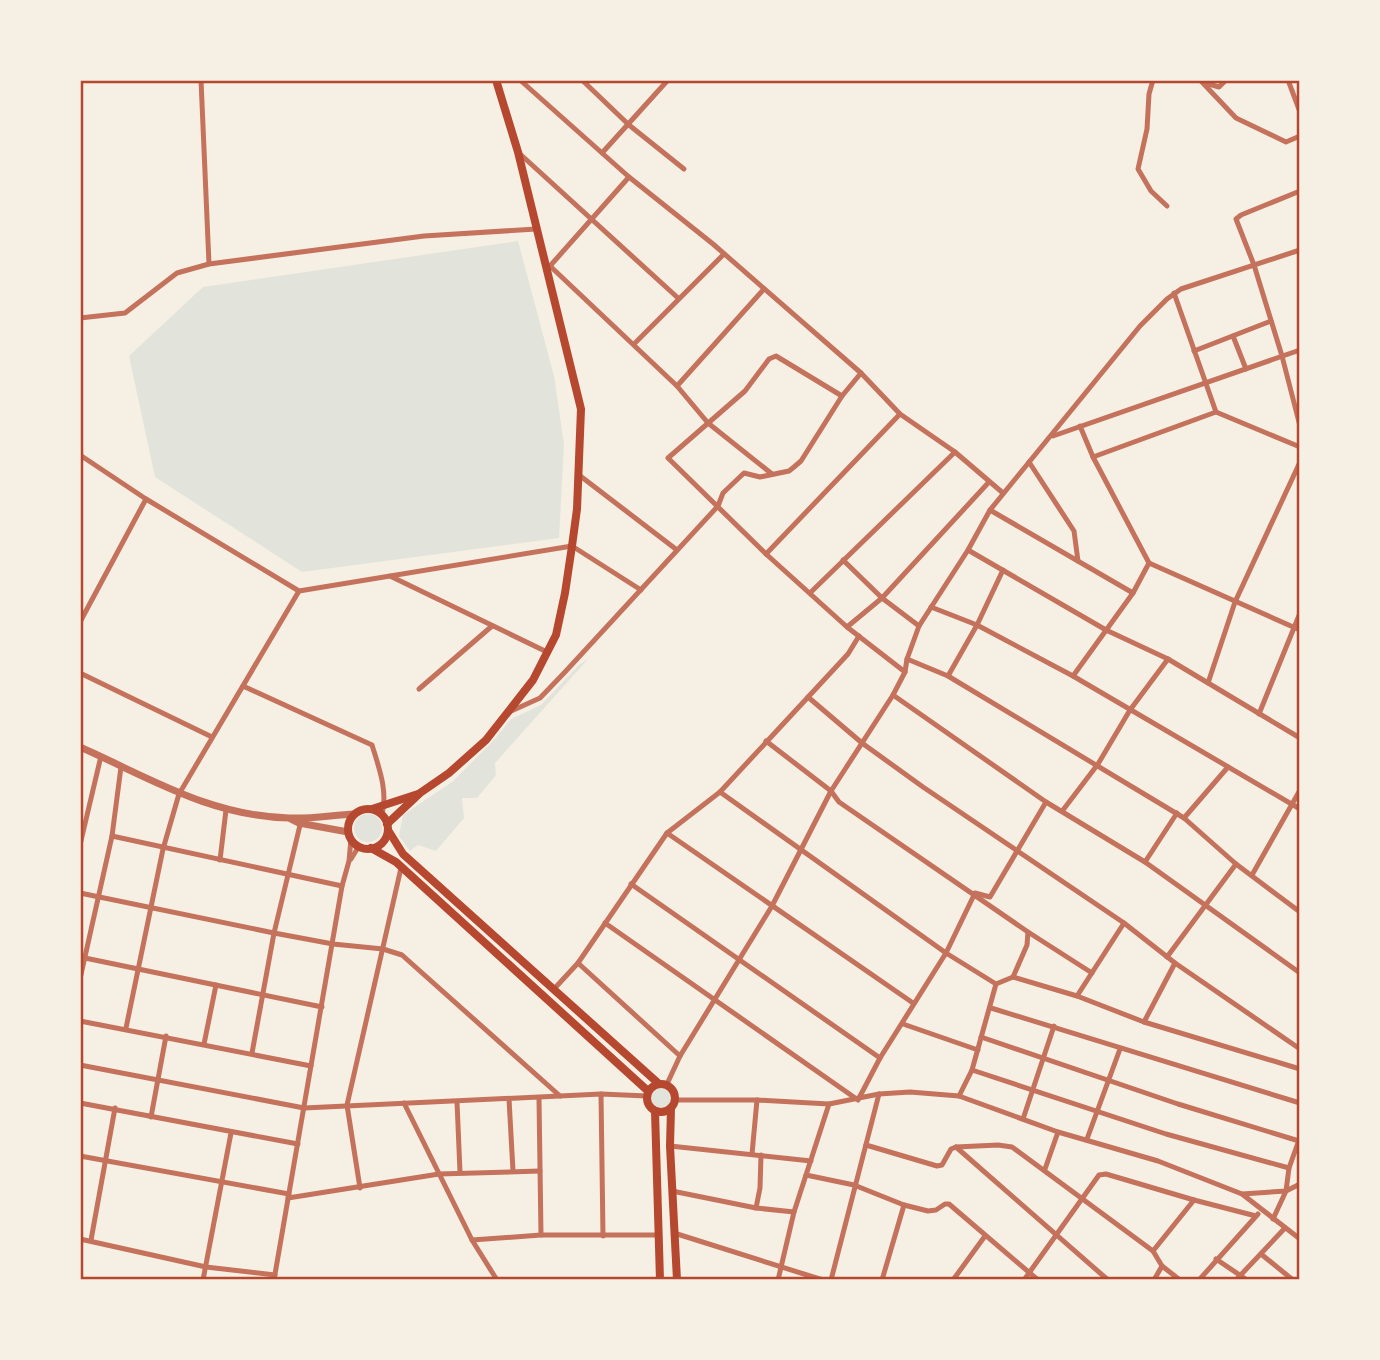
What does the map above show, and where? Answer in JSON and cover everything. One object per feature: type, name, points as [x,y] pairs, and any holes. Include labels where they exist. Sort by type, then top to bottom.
[{"type":"main road","points":[[371,848],[383,842],[388,827],[421,793],[449,773],[486,740],[533,680],[556,635],[565,593],[579,475],[581,409],[549,267],[536,229],[518,152],[496,80]]},
{"type":"main road","points":[[421,793],[354,814],[349,822],[349,835],[359,846],[371,848],[396,862],[647,1093],[649,1106],[655,1111],[664,1112],[673,1104]]},
{"type":"main road","points":[[372,809],[382,814],[403,854],[662,1084],[673,1090],[670,1146],[677,1279]]},
{"type":"main road","points":[[647,1093],[662,1084]]},
{"type":"main road","points":[[655,1111],[660,1279]]},
{"type":"street","points":[[201,80],[209,264]]},
{"type":"street","points":[[520,80],[629,177],[724,254],[861,373],[900,414],[955,452],[1003,493]]},
{"type":"street","points":[[582,80],[629,125],[684,169]]},
{"type":"street","points":[[1153,80],[1149,94],[1147,129],[1138,169],[1151,191],[1167,205]]},
{"type":"street","points":[[1202,81],[1219,87],[1226,80]]},
{"type":"street","points":[[1288,80],[1300,112]]},
{"type":"street","points":[[1202,81],[1236,118],[1286,142],[1300,136]]},
{"type":"street","points":[[602,153],[665,82]]},
{"type":"street","points":[[518,152],[678,298]]},
{"type":"street","points":[[629,177],[549,267],[677,386],[708,423],[773,474]]},
{"type":"street","points":[[1300,191],[1236,219],[1254,265],[1300,426]]},
{"type":"street","points":[[80,317],[125,313],[177,273],[209,264],[424,236],[536,229]]},
{"type":"street","points":[[662,1084],[772,905],[831,791],[893,695],[905,672],[919,626],[1003,493],[1140,326],[1174,293],[1300,250]]},
{"type":"street","points":[[634,344],[724,254]]},
{"type":"street","points":[[677,386],[764,289]]},
{"type":"street","points":[[1174,293],[1216,412]]},
{"type":"street","points":[[1194,351],[1271,321]]},
{"type":"street","points":[[1233,336],[1246,369]]},
{"type":"street","points":[[1051,437],[1300,350]]},
{"type":"street","points":[[842,396],[776,356],[769,359],[745,391],[668,458],[766,554],[847,627],[905,672]]},
{"type":"street","points":[[508,712],[540,698],[718,506],[723,492],[744,473],[761,477],[789,471],[801,461],[842,396],[861,373]]},
{"type":"street","points":[[1093,457],[1216,412],[1300,447]]},
{"type":"street","points":[[766,554],[900,414]]},
{"type":"street","points":[[1080,426],[1093,457],[1149,563],[1297,627]]},
{"type":"street","points":[[811,592],[955,452]]},
{"type":"street","points":[[80,455],[146,499],[299,591],[572,546],[641,590]]},
{"type":"street","points":[[1029,462],[1074,531],[1078,561]]},
{"type":"street","points":[[1208,683],[1235,602],[1300,462]]},
{"type":"street","points":[[579,475],[677,550]]},
{"type":"street","points":[[847,627],[882,597],[989,482]]},
{"type":"street","points":[[80,622],[146,499]]},
{"type":"street","points":[[990,510],[1133,593]]},
{"type":"street","points":[[968,550],[1106,630],[1168,659],[1300,738]]},
{"type":"street","points":[[843,560],[882,597],[919,626]]},
{"type":"street","points":[[1073,676],[1133,593],[1149,563]]},
{"type":"street","points":[[948,676],[977,625],[1003,570]]},
{"type":"street","points":[[390,576],[547,652]]},
{"type":"street","points":[[126,1028],[163,849],[179,794],[299,591]]},
{"type":"street","points":[[931,607],[977,625],[1073,676],[1300,809]]},
{"type":"street","points":[[1259,715],[1297,627],[1300,612]]},
{"type":"street","points":[[419,689],[492,626]]},
{"type":"street","points":[[554,989],[578,962],[667,833],[720,792],[848,654],[859,636]]},
{"type":"street","points":[[907,659],[948,676],[1177,813],[1236,864],[1299,911]]},
{"type":"street","points":[[1063,810],[1098,764],[1130,710],[1168,659]]},
{"type":"street","points":[[80,673],[212,737]]},
{"type":"street","points":[[243,686],[373,745],[384,786],[382,814]]},
{"type":"street","points":[[893,695],[1046,802],[1145,862],[1300,973]]},
{"type":"street","points":[[808,697],[862,743],[1124,923],[1175,963],[1300,1049]]},
{"type":"street","points":[[766,741],[831,791],[839,802],[1092,973]]},
{"type":"street","points":[[80,747],[179,794],[226,810],[302,820],[349,835],[349,861],[342,886],[275,1277],[206,1266],[80,1239]]},
{"type":"street","points":[[80,845],[101,756]]},
{"type":"street","points":[[80,979],[112,836],[121,767]]},
{"type":"street","points":[[1184,818],[1228,767]]},
{"type":"street","points":[[1252,875],[1300,790]]},
{"type":"street","points":[[720,792],[946,953],[996,984]]},
{"type":"street","points":[[80,800],[90,804]]},
{"type":"street","points":[[975,893],[990,897],[1046,802]]},
{"type":"street","points":[[220,860],[226,810]]},
{"type":"street","points":[[1145,862],[1177,813]]},
{"type":"street","points":[[302,820],[354,814]]},
{"type":"street","points":[[252,1053],[274,933],[302,820]]},
{"type":"street","points":[[667,833],[913,1003]]},
{"type":"street","points":[[112,836],[342,886]]},
{"type":"street","points":[[349,861],[359,846]]},
{"type":"street","points":[[1167,957],[1236,864]]},
{"type":"street","points":[[360,1188],[347,1105],[401,868]]},
{"type":"street","points":[[631,884],[880,1058]]},
{"type":"street","points":[[80,893],[333,944],[383,949],[407,959],[561,1096]]},
{"type":"street","points":[[859,1100],[880,1058],[946,953],[975,893]]},
{"type":"street","points":[[605,923],[859,1100]]},
{"type":"street","points":[[1077,996],[1124,923]]},
{"type":"street","points":[[1013,977],[1027,945],[1028,932]]},
{"type":"street","points":[[85,958],[322,1007]]},
{"type":"street","points":[[578,962],[680,1056]]},
{"type":"street","points":[[1144,1022],[1175,963]]},
{"type":"street","points":[[996,984],[1013,977],[1077,996],[1144,1022],[1300,1069]]},
{"type":"street","points":[[959,1097],[972,1070],[996,984]]},
{"type":"street","points":[[204,1044],[216,985]]},
{"type":"street","points":[[991,1008],[1300,1103]]},
{"type":"street","points":[[80,1021],[311,1066]]},
{"type":"street","points":[[903,1024],[978,1050]]},
{"type":"street","points":[[1023,1119],[1054,1026]]},
{"type":"street","points":[[151,1117],[166,1036]]},
{"type":"street","points":[[981,1037],[1299,1140],[1289,1168],[1286,1191],[1273,1219]]},
{"type":"street","points":[[1087,1139],[1120,1049]]},
{"type":"street","points":[[80,1065],[304,1108],[647,1093]]},
{"type":"street","points":[[972,1070],[1167,1134],[1289,1168]]},
{"type":"street","points":[[673,1104],[757,1100],[829,1104],[879,1094],[910,1092],[959,1097],[1058,1132],[1158,1161],[1242,1194],[1300,1239]]},
{"type":"street","points":[[601,1094],[603,1236]]},
{"type":"street","points":[[831,1279],[879,1094]]},
{"type":"street","points":[[509,1098],[513,1171]]},
{"type":"street","points":[[539,1099],[541,1235]]},
{"type":"street","points":[[752,1154],[757,1100]]},
{"type":"street","points":[[457,1102],[460,1172]]},
{"type":"street","points":[[80,1103],[298,1144]]},
{"type":"street","points":[[404,1103],[472,1240],[497,1279]]},
{"type":"street","points":[[778,1279],[794,1212],[829,1104]]},
{"type":"street","points":[[91,1240],[115,1108]]},
{"type":"street","points":[[1045,1169],[1058,1132]]},
{"type":"street","points":[[203,1279],[231,1133]]},
{"type":"street","points":[[866,1145],[937,1166],[943,1165],[951,1149],[956,1147],[1012,1147],[1153,1251],[1162,1266],[1180,1279]]},
{"type":"street","points":[[670,1146],[811,1161]]},
{"type":"street","points":[[956,1147],[1108,1279]]},
{"type":"street","points":[[756,1208],[760,1188],[761,1155]]},
{"type":"street","points":[[80,1156],[222,1181],[289,1196],[360,1188],[439,1174],[540,1171]]},
{"type":"street","points":[[1024,1279],[1099,1175],[1106,1174],[1256,1216]]},
{"type":"street","points":[[806,1175],[854,1185],[904,1205],[929,1211],[949,1204],[1038,1279]]},
{"type":"street","points":[[1242,1194],[1286,1191],[1300,1184]]},
{"type":"street","points":[[672,1191],[756,1208],[794,1212]]},
{"type":"street","points":[[1153,1251],[1194,1200]]},
{"type":"street","points":[[882,1279],[904,1205]]},
{"type":"street","points":[[1199,1279],[1262,1211]]},
{"type":"street","points":[[1238,1277],[1285,1227]]},
{"type":"street","points":[[674,1233],[823,1279]]},
{"type":"street","points":[[472,1240],[541,1235],[657,1235]]},
{"type":"street","points":[[953,1279],[985,1236]]},
{"type":"street","points":[[1261,1254],[1293,1279]]},
{"type":"street","points":[[1216,1259],[1238,1277],[1247,1279]]},
{"type":"street","points":[[1154,1279],[1162,1266]]},
{"type":"shaded area","points":[[518,241],[554,376],[564,444],[559,538],[302,572],[155,477],[129,356],[203,287]]},
{"type":"shaded area","points":[[589,658],[495,763],[496,775],[477,798],[462,798],[464,818],[436,851],[418,845],[410,851],[399,836],[403,815],[452,782],[511,719],[541,705]]},
{"type":"shaded area","points":[[368,814],[378,818],[382,828],[378,838],[368,842],[358,838],[354,828],[358,818]]},
{"type":"shaded area","points":[[661,1088],[668,1091],[671,1098],[668,1105],[661,1108],[654,1105],[651,1098],[654,1091]]}]
